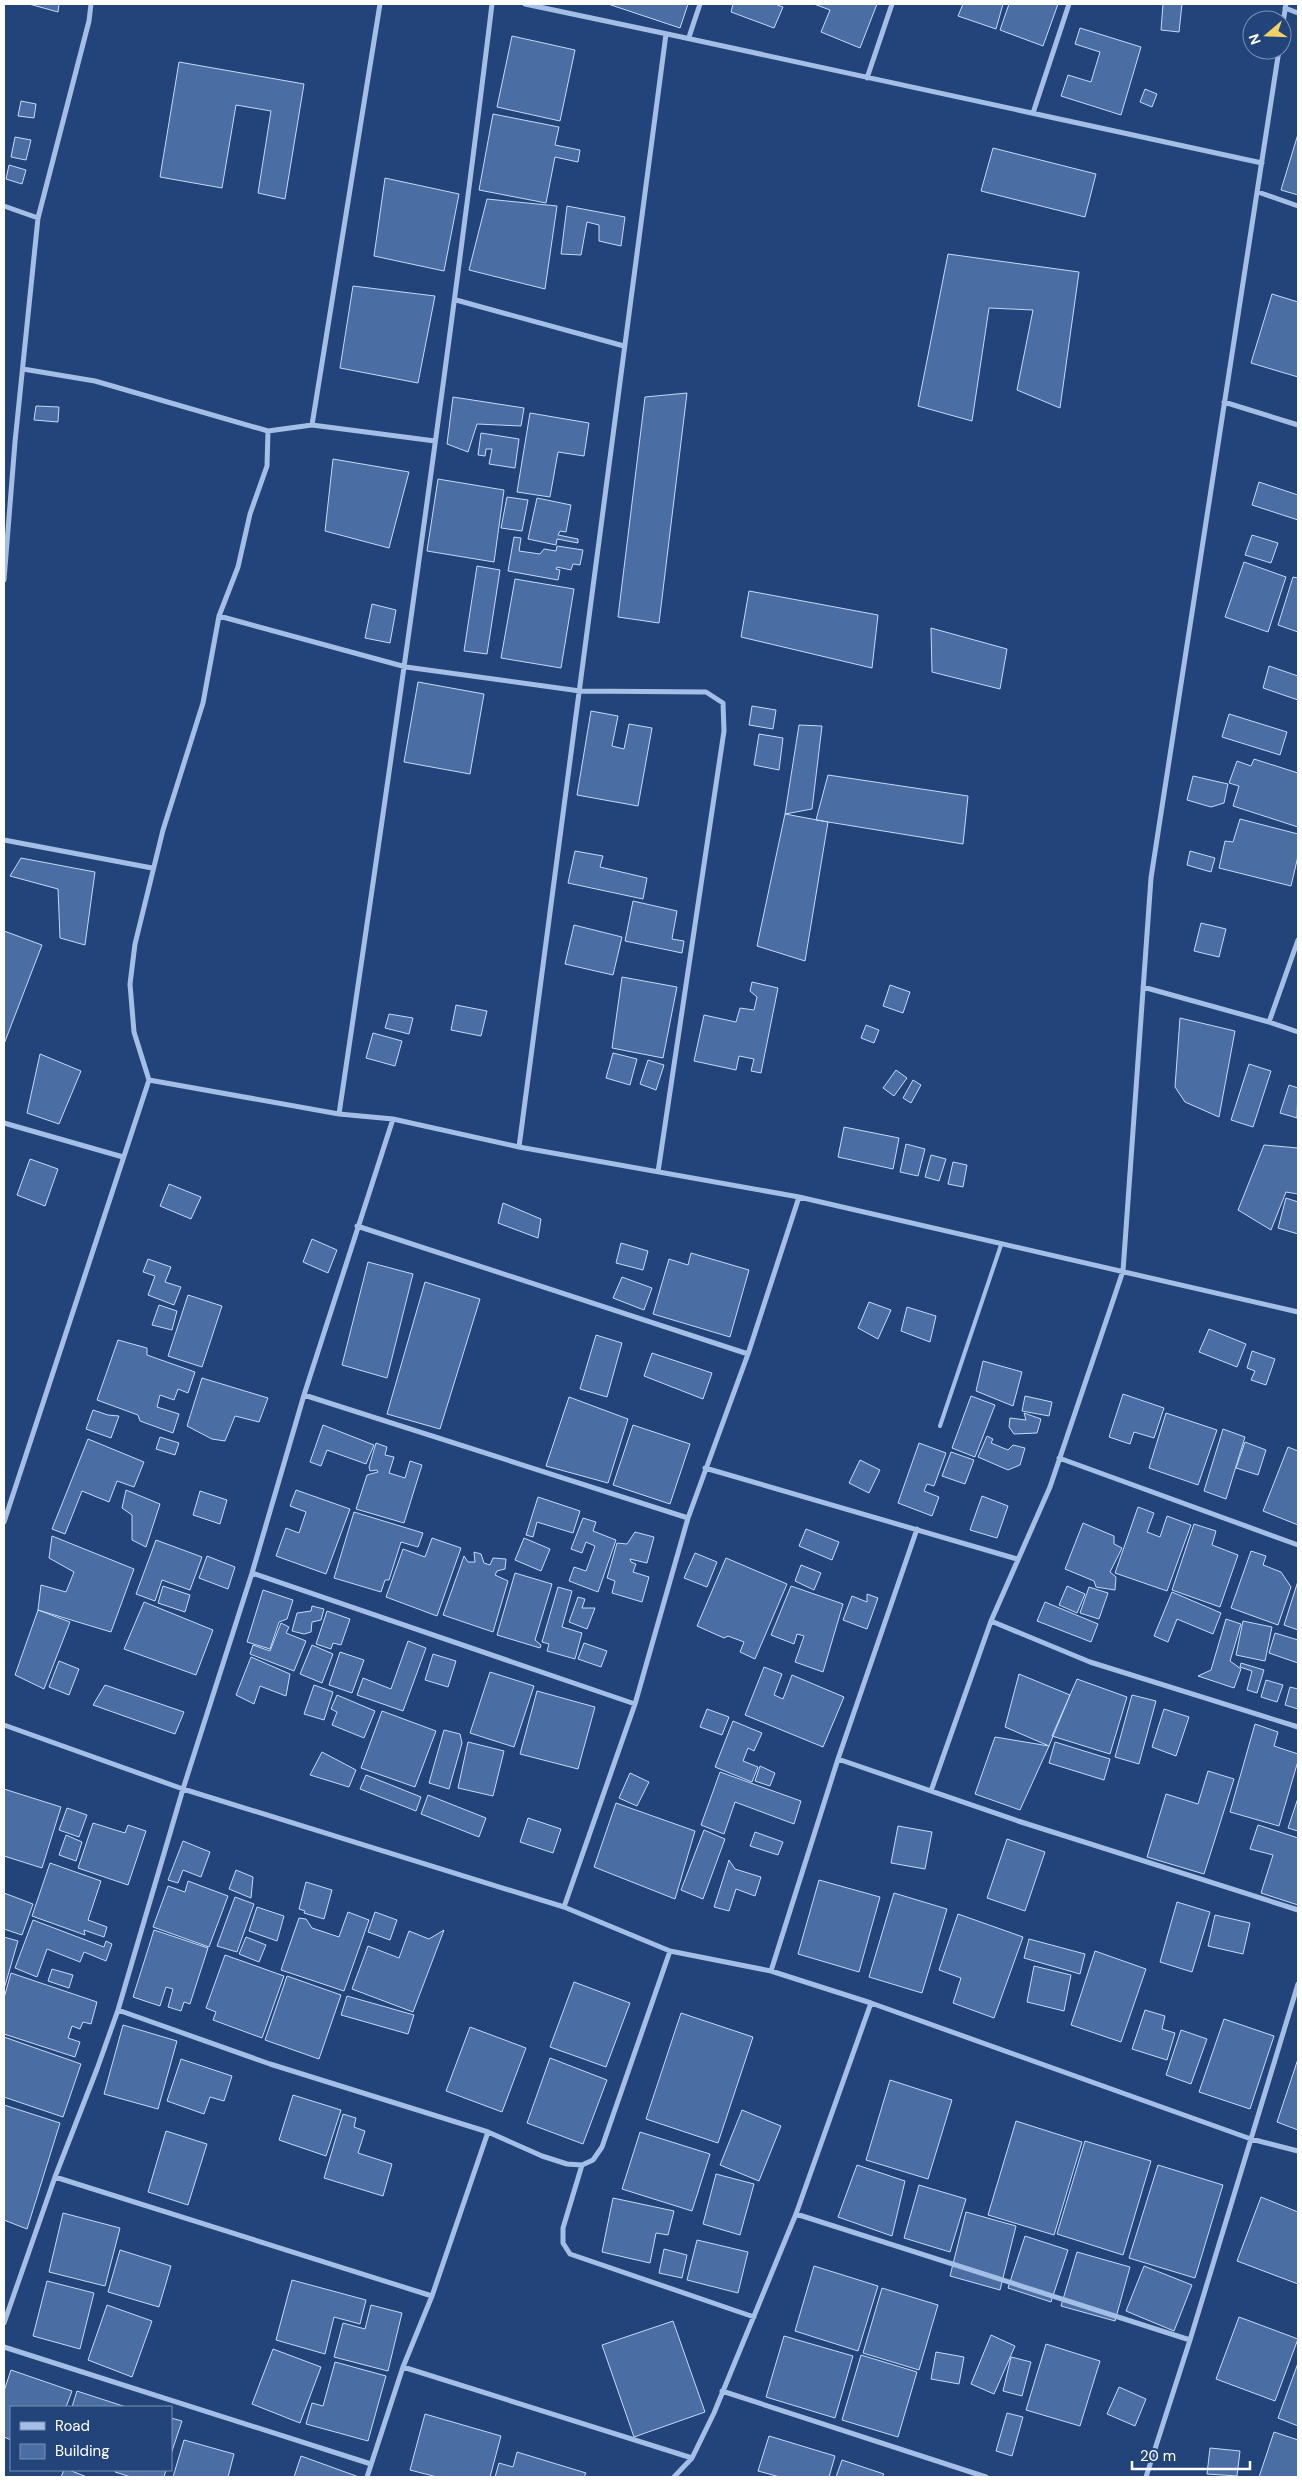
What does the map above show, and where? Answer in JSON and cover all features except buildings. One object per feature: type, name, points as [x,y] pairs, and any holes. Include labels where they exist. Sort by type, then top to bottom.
[{"type":"street","points":[[4,580],[14,442],[38,218],[89,21],[91,4]]},
{"type":"street","points":[[312,425],[380,4]]},
{"type":"street","points":[[339,1114],[406,667],[435,441],[456,300],[492,4]]},
{"type":"street","points":[[524,4],[666,34],[689,37],[867,78],[1262,163]]},
{"type":"street","points":[[689,37],[700,4]]},
{"type":"street","points":[[867,78],[892,4]]},
{"type":"street","points":[[1033,114],[1069,4]]},
{"type":"street","points":[[1285,6],[1298,13]]},
{"type":"street","points":[[519,1147],[666,34]]},
{"type":"street","points":[[931,1791],[992,1621],[1017,1559],[1050,1487],[1123,1271],[1151,878],[1277,60]]},
{"type":"street","points":[[1258,192],[1298,206]]},
{"type":"street","points":[[4,206],[38,218]]},
{"type":"street","points":[[456,300],[624,346]]},
{"type":"street","points":[[23,369],[95,382],[268,431],[312,425],[435,441]]},
{"type":"street","points":[[1224,402],[1298,425]]},
{"type":"street","points":[[4,1522],[149,1080],[134,1032],[130,984],[135,944],[152,868],[204,704],[219,616],[238,567],[250,514],[267,466],[268,431]]},
{"type":"street","points":[[219,616],[406,667],[580,691],[706,692],[723,703],[724,732],[658,1172]]},
{"type":"street","points":[[4,840],[152,868]]},
{"type":"street","points":[[1269,1022],[1298,940]]},
{"type":"street","points":[[1143,987],[1269,1022],[1298,1032]]},
{"type":"street","points":[[149,1080],[339,1114],[393,1119],[519,1147],[799,1197],[1298,1312]]},
{"type":"street","points":[[4,2323],[55,2177],[118,2010],[182,1789],[252,1573],[304,1395],[357,1226],[393,1119]]},
{"type":"street","points":[[4,1123],[124,1157]]},
{"type":"street","points":[[564,1907],[635,1704],[688,1518],[748,1354],[799,1197]]},
{"type":"street","points":[[357,1226],[748,1354]]},
{"type":"street","points":[[304,1395],[688,1518]]},
{"type":"street","points":[[1060,1458],[1298,1545]]},
{"type":"street","points":[[705,1468],[1017,1559]]},
{"type":"street","points":[[771,1971],[838,1759],[917,1529]]},
{"type":"street","points":[[252,1573],[635,1704]]},
{"type":"street","points":[[992,1621],[1090,1662],[1298,1727]]},
{"type":"street","points":[[4,1725],[182,1789],[564,1907],[670,1951],[771,1971],[871,2004],[1251,2138],[1298,2151]]},
{"type":"street","points":[[838,1759],[1298,1910]]},
{"type":"street","points":[[118,2010],[270,2064],[488,2132],[542,2156],[567,2164],[582,2165],[593,2160],[602,2147],[670,1951]]},
{"type":"street","points":[[1146,2477],[1190,2340],[1298,1984]]},
{"type":"street","points":[[674,2477],[692,2458],[754,2317],[796,2214],[871,2004]]},
{"type":"street","points":[[366,2477],[403,2367],[432,2296],[488,2132]]},
{"type":"street","points":[[582,2165],[563,2228],[563,2243],[570,2254],[754,2317]]},
{"type":"street","points":[[55,2177],[432,2296]]},
{"type":"street","points":[[796,2214],[1190,2340]]},
{"type":"street","points":[[4,2347],[371,2464]]},
{"type":"street","points":[[403,2367],[692,2458]]},
{"type":"street","points":[[722,2391],[986,2477]]},
{"type":"lane","points":[[940,1426],[1001,1245]]}]
